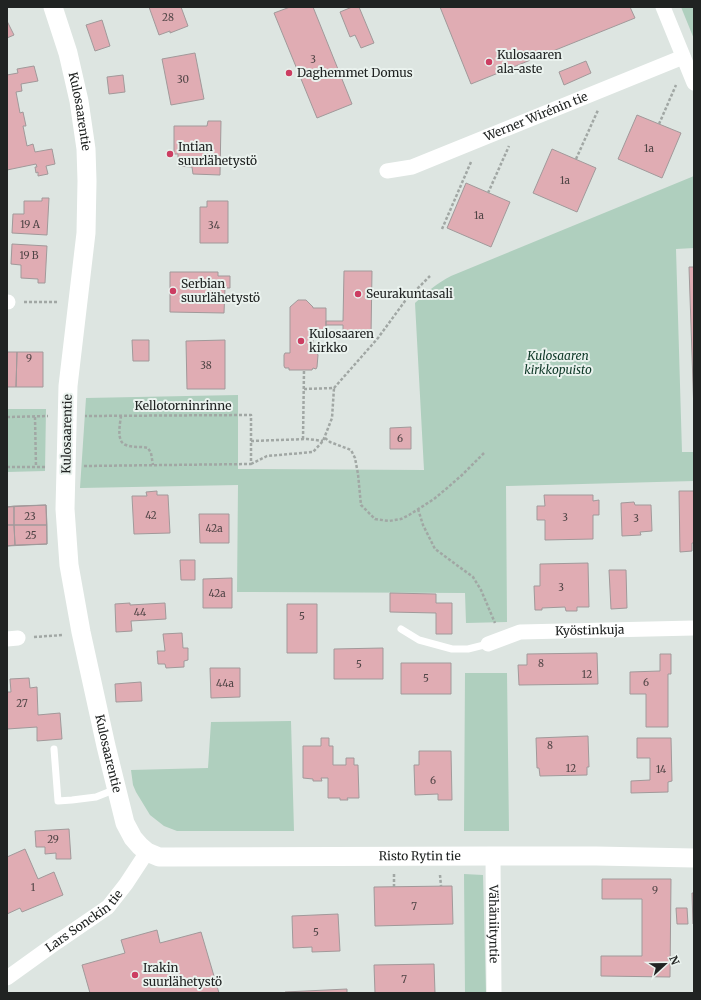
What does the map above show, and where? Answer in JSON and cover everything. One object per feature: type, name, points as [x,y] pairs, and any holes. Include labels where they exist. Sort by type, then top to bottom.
[{"type":"street","name":"Kulosaarentie","points":[[53,7],[68,53],[79,101],[86,149],[87,182],[86,233],[78,304],[68,386],[60,416],[59,466],[66,509],[68,565],[81,632],[125,823],[133,838],[147,852]]},
{"type":"street","points":[[663,7],[694,83]]},
{"type":"street","name":"Werner Wirénin tie","points":[[387,171],[412,167],[683,57]]},
{"type":"street","name":"Kyöstinkuja","points":[[494,641],[520,632],[694,628]]},
{"type":"street","name":"Risto Rytin tie","points":[[147,852],[159,857],[596,856],[694,858]]},
{"type":"street","name":"Lars Sonckin tie","points":[[7,978],[56,942],[108,907],[126,884],[147,852]]},
{"type":"street","name":"Vähäniityntie","points":[[492,856],[494,993]]},
{"type":"lane","points":[[401,630],[419,640],[452,648],[468,648],[494,641]]},
{"type":"lane","points":[[54,749],[58,801],[96,797],[116,789]]},
{"type":"path","points":[[659,124],[677,82]]},
{"type":"path","points":[[576,159],[599,108]]},
{"type":"path","points":[[488,193],[510,146]]},
{"type":"path","points":[[442,229],[471,162]]},
{"type":"path","points":[[7,468],[251,464],[267,456],[312,452],[324,440],[332,418],[334,388],[378,338],[404,301],[430,276]]},
{"type":"path","points":[[7,302],[61,302],[78,304]]},
{"type":"path","points":[[302,439],[304,370]]},
{"type":"path","points":[[304,389],[334,388]]},
{"type":"path","name":"Kellotorninrinne","points":[[7,417],[251,415],[251,464]]},
{"type":"path","points":[[35,416],[36,467]]},
{"type":"path","points":[[121,416],[119,428],[122,443],[125,445],[148,448],[151,453],[153,465]]},
{"type":"path","points":[[251,441],[302,439],[324,440],[351,450],[355,458],[358,474],[361,505],[375,519],[389,521],[401,519],[418,510],[446,489],[484,453]]},
{"type":"path","points":[[418,510],[435,549],[473,577],[481,590],[494,641]]},
{"type":"path","points":[[12,639],[66,635],[81,632]]},
{"type":"path","points":[[394,872],[394,887]]},
{"type":"path","points":[[440,872],[441,886]]},
{"type":"green space","points":[[681,7],[694,7],[694,39]]},
{"type":"green space","name":"Kulosaaren kirkkopuisto","points":[[694,176],[694,248],[676,249],[682,452],[694,452],[694,481],[506,486],[507,622],[466,623],[465,593],[237,592],[238,485],[80,488],[86,398],[238,395],[238,469],[424,470],[415,303],[428,291],[451,276]]},
{"type":"green space","points":[[7,409],[46,409],[45,471],[7,472]]},
{"type":"green space","points":[[465,673],[507,673],[509,831],[464,831]]},
{"type":"green space","points":[[291,721],[294,831],[177,831],[164,826],[150,815],[136,792],[133,785],[131,770],[208,768],[211,722]]},
{"type":"green space","points":[[464,874],[483,875],[486,993],[465,993]]},
{"type":"building","points":[[149,7],[181,7],[188,26],[170,33],[170,31],[159,35]]},
{"type":"building","points":[[290,7],[313,7],[352,104],[317,118],[274,13]]},
{"type":"building","points":[[352,7],[359,7],[374,43],[361,48],[355,35],[350,37],[340,12]]},
{"type":"building","points":[[440,7],[630,7],[635,18],[471,84]]},
{"type":"building","points":[[102,20],[110,46],[95,51],[86,25]]},
{"type":"building","points":[[7,21],[14,35],[7,38]]},
{"type":"building","points":[[195,53],[204,99],[171,105],[162,59]]},
{"type":"building","points":[[586,61],[591,73],[564,85],[559,72]]},
{"type":"building","points":[[34,66],[38,81],[21,84],[22,91],[16,92],[20,113],[23,112],[26,126],[23,126],[27,146],[33,144],[35,152],[52,149],[55,164],[46,166],[48,174],[38,176],[38,172],[36,173],[35,167],[37,167],[36,164],[7,170],[7,75],[18,73],[17,69]]},
{"type":"building","points":[[123,75],[125,92],[109,94],[107,77]]},
{"type":"building","points":[[637,115],[681,133],[662,178],[618,159]]},
{"type":"building","points":[[208,121],[221,121],[220,175],[193,174],[192,167],[178,166],[178,154],[174,154],[174,126],[207,126]]},
{"type":"building","points":[[552,149],[596,168],[577,212],[533,193]]},
{"type":"building","points":[[466,183],[510,202],[491,247],[447,228]]},
{"type":"building","points":[[42,198],[49,198],[47,235],[12,233],[13,214],[24,214],[24,201],[42,201]]},
{"type":"building","points":[[207,201],[228,201],[228,243],[200,243],[200,207],[207,207]]},
{"type":"building","points":[[12,244],[47,246],[45,283],[38,283],[38,279],[21,278],[21,265],[11,264]]},
{"type":"building","points":[[689,267],[694,267],[694,413]]},
{"type":"building","name":"Seurakuntasali","points":[[344,271],[372,271],[371,336],[343,336],[343,325],[326,325],[326,321],[343,321]]},
{"type":"building","points":[[170,272],[218,272],[218,276],[230,276],[230,288],[225,288],[224,313],[170,312]]},
{"type":"building","name":"Kulosaaren kirkko","points":[[298,300],[306,300],[313,308],[326,308],[326,330],[313,330],[313,353],[317,353],[318,355],[317,367],[316,369],[313,368],[312,370],[289,370],[289,368],[285,368],[284,366],[284,355],[285,353],[290,353],[290,307]]},
{"type":"building","points":[[132,340],[149,340],[149,361],[133,361]]},
{"type":"building","points":[[225,340],[225,389],[187,389],[186,341]]},
{"type":"building","points":[[7,352],[17,352],[16,387],[7,387]]},
{"type":"building","points":[[17,352],[43,352],[43,387],[16,387]]},
{"type":"building","points":[[411,427],[411,449],[390,449],[390,428]]},
{"type":"building","points":[[157,491],[157,495],[168,495],[170,533],[134,534],[132,496],[147,496],[146,492]]},
{"type":"building","points":[[679,491],[694,491],[694,543],[692,543],[692,551],[680,552]]},
{"type":"building","points":[[544,495],[593,495],[593,501],[599,500],[599,515],[593,515],[593,539],[545,540],[545,520],[537,520],[537,506],[545,506]]},
{"type":"building","points":[[634,502],[635,505],[651,505],[652,531],[640,532],[641,535],[622,536],[621,503]]},
{"type":"building","points":[[46,505],[47,544],[7,546],[7,507]]},
{"type":"building","points":[[46,505],[47,525],[14,525],[14,506]]},
{"type":"building","points":[[14,506],[14,525],[7,525],[7,507]]},
{"type":"building","points":[[199,514],[229,514],[229,543],[200,543]]},
{"type":"building","points":[[7,525],[14,525],[15,545],[7,546]]},
{"type":"building","points":[[14,525],[47,525],[47,544],[15,545]]},
{"type":"building","points":[[180,560],[195,560],[195,580],[181,580]]},
{"type":"building","points":[[588,563],[589,607],[577,607],[577,611],[566,611],[565,607],[542,608],[542,610],[535,610],[534,586],[540,586],[540,564]]},
{"type":"building","points":[[609,570],[626,570],[627,608],[611,609]]},
{"type":"building","points":[[232,578],[232,608],[203,608],[203,579]]},
{"type":"building","points":[[390,593],[436,594],[436,603],[452,603],[452,634],[436,634],[436,613],[390,612]]},
{"type":"building","points":[[130,603],[130,605],[165,603],[166,619],[131,621],[132,631],[116,632],[115,604]]},
{"type":"building","points":[[287,604],[317,604],[317,653],[287,653]]},
{"type":"building","points":[[182,633],[183,648],[188,648],[188,660],[184,661],[184,667],[166,668],[165,664],[158,664],[157,651],[165,651],[163,634]]},
{"type":"building","points":[[383,648],[383,679],[334,679],[334,649]]},
{"type":"building","points":[[597,653],[598,684],[519,685],[518,665],[527,665],[527,654]]},
{"type":"building","points":[[660,654],[671,654],[671,674],[668,674],[668,727],[646,727],[646,694],[630,694],[630,672],[660,671]]},
{"type":"building","points":[[401,663],[451,663],[451,694],[401,694]]},
{"type":"building","points":[[210,668],[240,668],[240,697],[211,698]]},
{"type":"building","points":[[29,678],[30,688],[37,687],[38,715],[60,713],[62,739],[37,741],[37,727],[7,729],[7,692],[11,692],[10,679]]},
{"type":"building","points":[[141,682],[142,701],[116,702],[115,684]]},
{"type":"building","points":[[588,736],[589,767],[587,767],[587,775],[540,776],[539,768],[537,768],[536,738]]},
{"type":"building","points":[[321,738],[329,738],[329,746],[333,746],[333,765],[346,765],[346,758],[354,758],[354,765],[358,765],[359,798],[347,798],[348,800],[340,800],[340,798],[328,798],[328,778],[321,778],[322,781],[313,781],[313,779],[303,778],[303,746],[321,746]]},
{"type":"building","points":[[637,738],[671,738],[672,781],[668,782],[668,792],[631,793],[631,781],[650,780],[650,758],[637,758]]},
{"type":"building","points":[[419,751],[451,751],[452,800],[438,800],[438,794],[415,795],[414,765],[419,765]]},
{"type":"building","points":[[69,829],[71,859],[56,859],[56,853],[45,854],[45,847],[36,847],[35,831]]},
{"type":"building","points":[[25,849],[38,879],[54,872],[63,895],[22,912],[20,908],[7,914],[7,857]]},
{"type":"building","points":[[602,879],[671,879],[670,977],[601,976],[601,956],[642,956],[642,899],[602,899]]},
{"type":"building","points":[[452,886],[453,924],[375,926],[374,887]]},
{"type":"building","points":[[692,893],[694,893],[694,924],[693,924]]},
{"type":"building","points":[[676,908],[687,908],[688,924],[677,924]]},
{"type":"building","points":[[338,914],[340,951],[312,952],[312,947],[293,948],[292,916]]},
{"type":"building","points":[[157,930],[160,943],[201,932],[219,993],[90,993],[82,965],[125,953],[121,940]]},
{"type":"building","points":[[434,964],[435,993],[375,993],[374,965]]},
{"type":"building","points":[[347,989],[347,993],[285,993],[285,992]]},
{"type":"place","name":"Kulosaaren ala-aste","points":[[489,62]]},
{"type":"place","name":"Daghemmet Domus","points":[[289,73]]},
{"type":"place","name":"Intian suurlähetystö","points":[[170,154]]},
{"type":"place","name":"Serbian suurlähetystö","points":[[173,291]]},
{"type":"place","name":"Seurakuntasali","points":[[358,294]]},
{"type":"place","name":"Kulosaaren kirkko","points":[[301,341]]},
{"type":"place","name":"Irakin suurlähetystö","points":[[135,975]]}]
